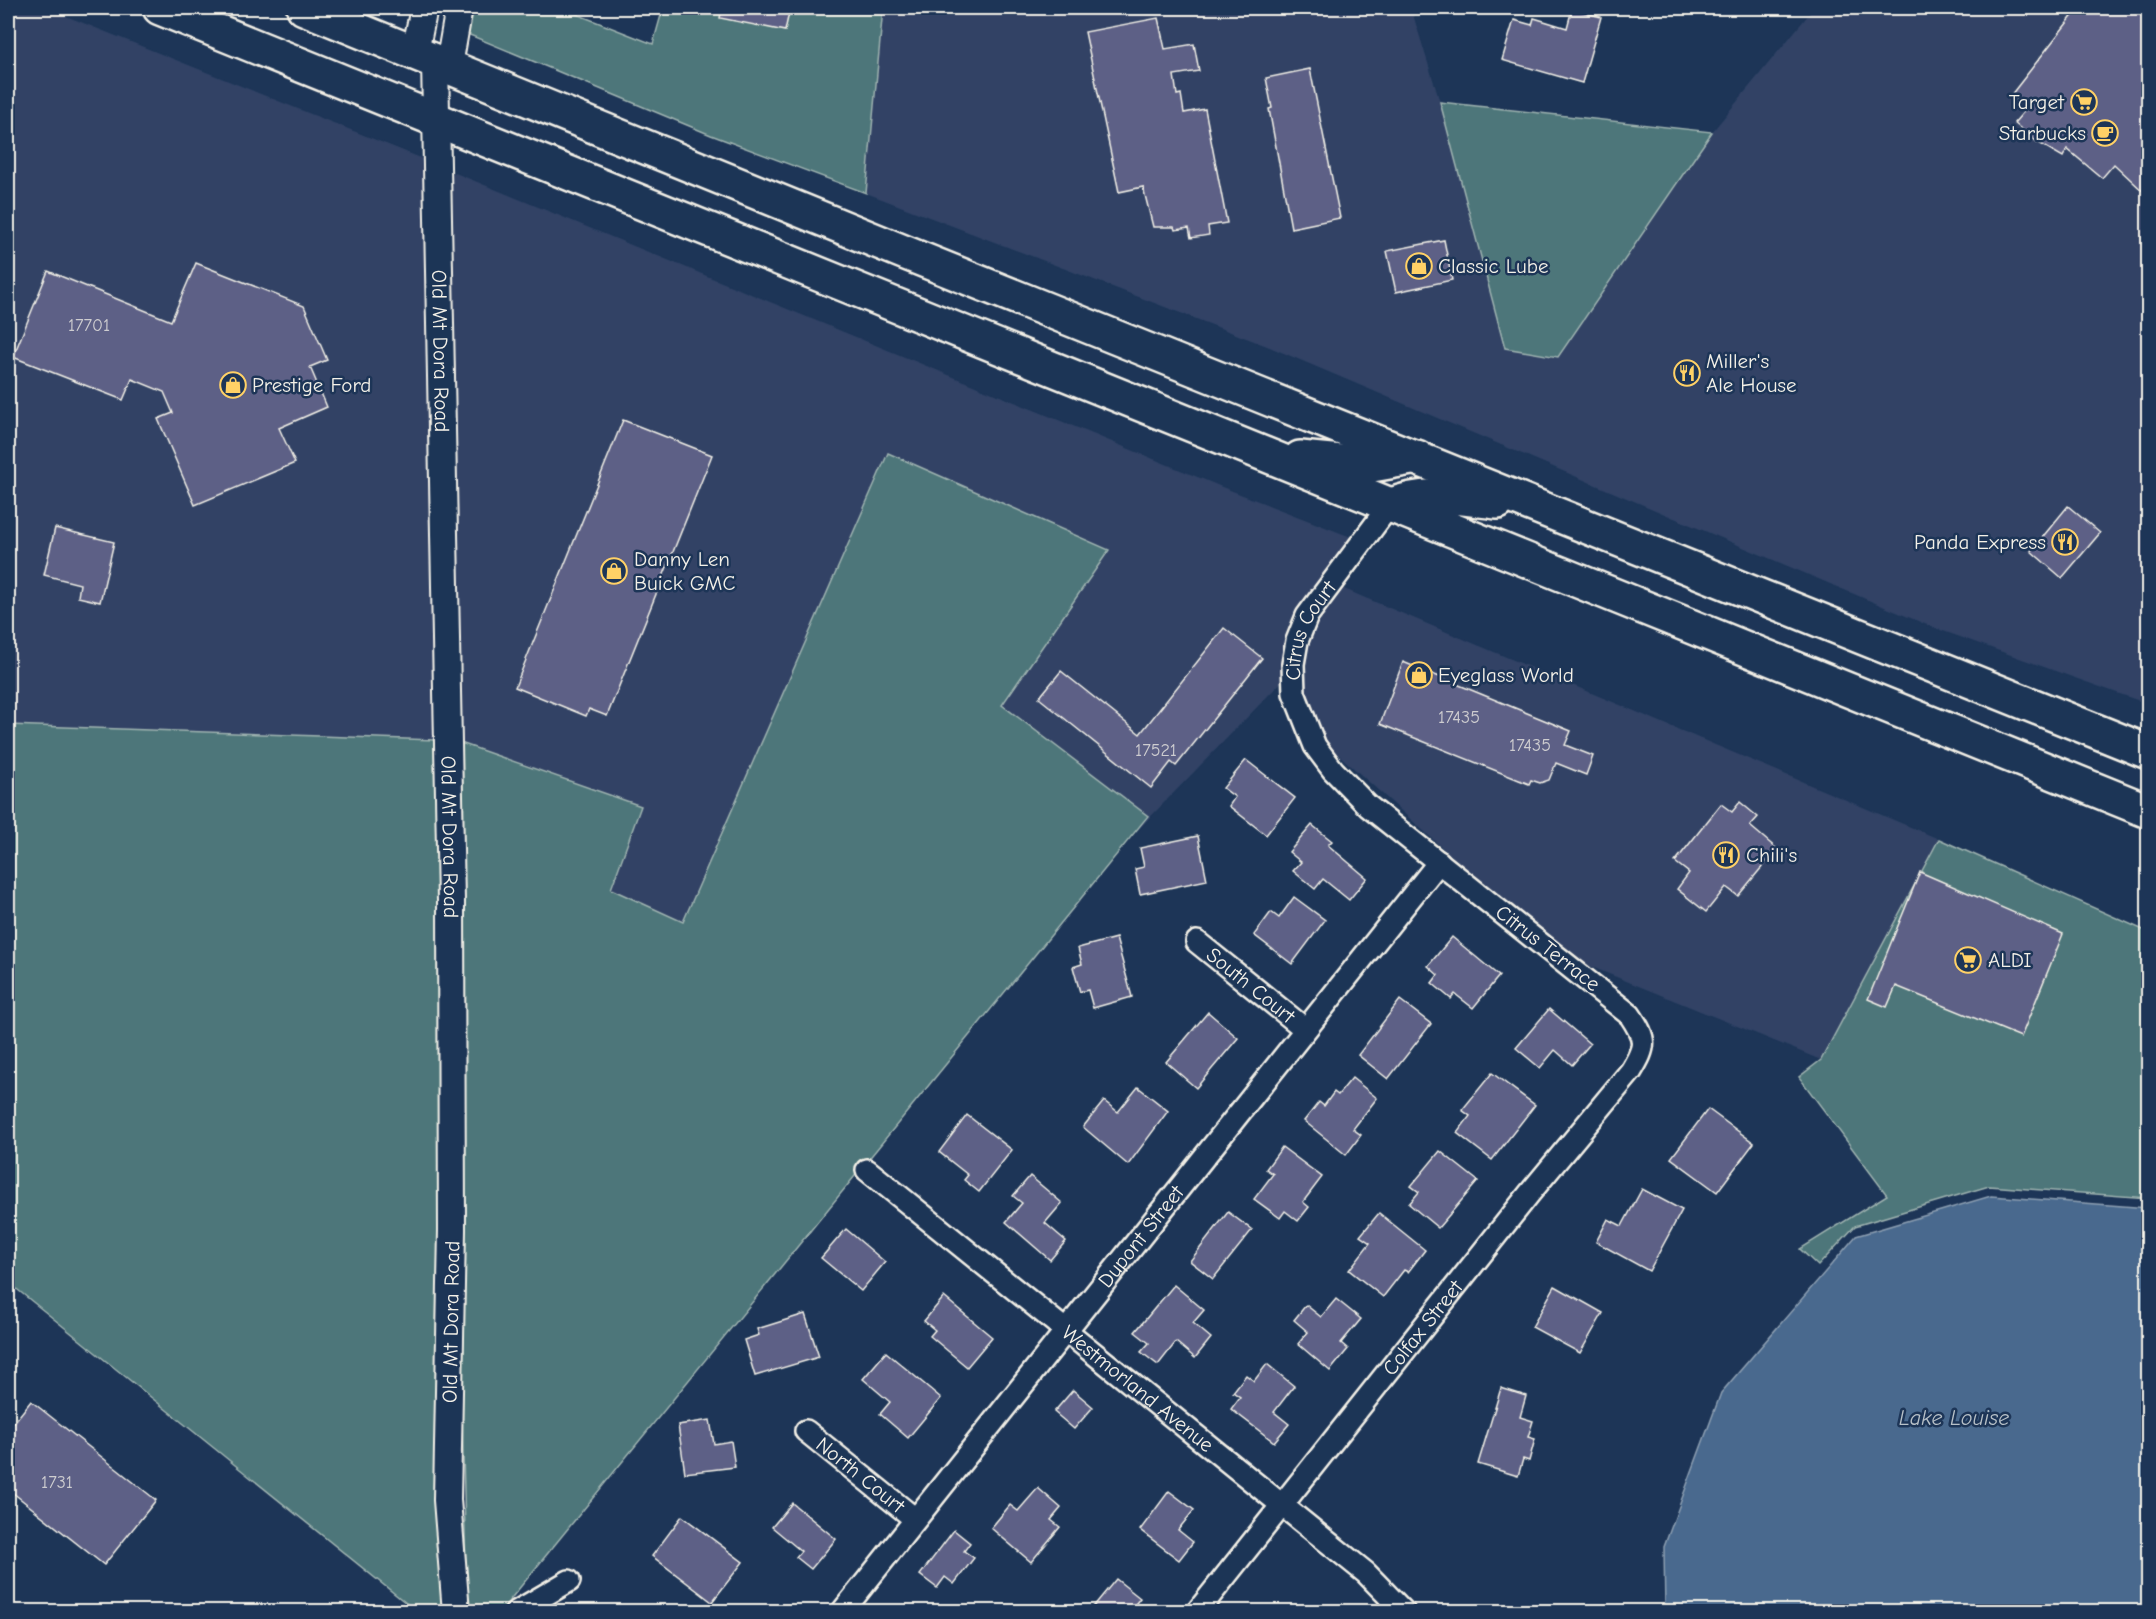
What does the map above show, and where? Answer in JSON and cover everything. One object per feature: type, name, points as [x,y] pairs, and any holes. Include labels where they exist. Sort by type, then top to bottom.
[{"type":"main road","points":[[160,8],[2148,811]]},
{"type":"main road","points":[[304,8],[2148,752]]},
{"type":"main road","points":[[1263,454],[1372,465],[1417,457]]},
{"type":"main road","points":[[1389,506],[1408,498],[1429,494],[1542,507]]},
{"type":"street","points":[[424,8],[433,59]]},
{"type":"street","points":[[433,59],[459,8]]},
{"type":"street","name":"Old Mt Dora Road","points":[[433,59],[437,120],[440,470],[451,913],[452,1230],[447,1500],[456,1611]]},
{"type":"street","name":"Citrus Court","points":[[1389,506],[1307,616],[1297,642],[1293,664],[1294,693],[1307,731],[1333,770],[1368,806],[1440,862]]},
{"type":"street","name":"Dupont Street","points":[[842,1611],[1440,862]]},
{"type":"street","name":"Citrus Terrace","points":[[1440,862],[1630,1015],[1641,1031],[1644,1044]]},
{"type":"street","name":"South Court","points":[[1197,942],[1305,1029]]},
{"type":"street","name":"Colfax Street","points":[[1197,1611],[1631,1071],[1643,1051],[1644,1044]]},
{"type":"street","name":"Westmorland Avenue","points":[[867,1170],[1366,1573],[1404,1611]]},
{"type":"street","name":"North Court","points":[[806,1431],[915,1519]]},
{"type":"street","points":[[516,1611],[569,1581]]},
{"type":"shaded area","points":[[8,8],[46,8],[426,160],[435,740],[8,725]]},
{"type":"shaded area","points":[[883,8],[1411,8],[1440,102],[1505,348],[1558,357],[1712,132],[1814,8],[2148,8],[2148,704],[1932,627],[1267,346],[866,193]]},
{"type":"shaded area","points":[[448,170],[1222,487],[1364,542],[1337,586],[1939,839],[1821,1060],[1562,955],[1312,731],[1298,688],[1300,663],[1124,844],[1148,815],[1002,705],[887,454],[683,922],[611,889],[641,806],[458,742]]},
{"type":"green space","points":[[470,8],[561,8],[653,44],[663,8],[883,8],[866,193],[711,135],[465,33]]},
{"type":"green space","points":[[1440,102],[1712,132],[1558,357],[1505,348]]},
{"type":"green space","points":[[888,453],[1109,550],[1002,705],[1148,816],[500,1612],[467,1611],[461,1373],[458,742],[641,806],[611,889],[683,922]]},
{"type":"green space","points":[[8,725],[435,740],[439,903],[444,1611],[416,1611],[8,1282]]},
{"type":"green space","points":[[1939,839],[2148,932],[2148,1198],[1989,1186],[1855,1226],[1818,1266],[1800,1249],[1887,1195],[1799,1077],[1821,1060]]},
{"type":"water","name":"Lake Louise","points":[[1991,1196],[2148,1208],[2148,1611],[1665,1611],[1664,1547],[1721,1393],[1856,1236]]},
{"type":"building","points":[[722,8],[790,8],[785,31],[720,18]]},
{"type":"building","name":"Target","points":[[2082,8],[2148,8],[2148,196],[2114,164],[2102,178],[2067,149],[2063,157],[2037,142],[2014,123],[2027,108],[2011,95],[2078,9],[2079,11]]},
{"type":"building","points":[[1572,9],[1601,17],[1582,83],[1502,60],[1514,20],[1532,25],[1534,18],[1567,28]]},
{"type":"building","points":[[1158,18],[1165,49],[1194,44],[1199,71],[1174,75],[1177,95],[1181,94],[1184,113],[1205,109],[1227,223],[1208,226],[1209,235],[1191,238],[1189,228],[1175,230],[1174,227],[1153,227],[1143,187],[1119,192],[1085,32]]},
{"type":"building","points":[[1310,69],[1340,218],[1291,228],[1269,109],[1272,108],[1266,78]]},
{"type":"building","name":"Classic Lube","points":[[1444,240],[1452,280],[1396,292],[1387,251]]},
{"type":"building","name":"Prestige Ford","points":[[196,263],[304,306],[327,360],[310,367],[327,407],[279,428],[295,463],[195,505],[158,419],[173,413],[164,392],[132,379],[123,400],[13,357],[48,271],[171,321]]},
{"type":"building","name":"Danny Len Buick GMC","points":[[623,420],[712,455],[607,716],[589,709],[586,716],[515,687]]},
{"type":"building","name":"Panda Express","points":[[2068,506],[2100,533],[2062,578],[2031,551]]},
{"type":"building","points":[[55,528],[114,542],[100,602],[78,597],[80,584],[44,575]]},
{"type":"building","points":[[1224,628],[1262,658],[1176,766],[1171,762],[1151,788],[1039,698],[1061,671],[1140,734]]},
{"type":"building","points":[[1403,662],[1571,731],[1565,745],[1593,756],[1586,775],[1556,763],[1549,780],[1540,783],[1531,780],[1529,784],[1380,724]]},
{"type":"building","points":[[1246,760],[1295,798],[1266,835],[1229,806],[1235,797],[1223,788]]},
{"type":"building","name":"Chili's","points":[[1740,802],[1758,817],[1750,826],[1777,849],[1738,896],[1726,887],[1706,912],[1677,889],[1689,873],[1675,862],[1721,804],[1732,812]]},
{"type":"building","points":[[1312,825],[1332,841],[1328,845],[1367,878],[1349,900],[1323,879],[1315,889],[1293,871],[1301,862],[1289,852]]},
{"type":"building","points":[[1198,836],[1207,880],[1140,894],[1135,869],[1144,867],[1140,848]]},
{"type":"building","name":"ALDI","points":[[1920,872],[2063,934],[2021,1037],[1896,986],[1887,1007],[1868,999]]},
{"type":"building","points":[[1294,897],[1325,920],[1292,964],[1254,935],[1271,912],[1279,918]]},
{"type":"building","points":[[1452,937],[1499,976],[1473,1008],[1455,994],[1451,999],[1432,983],[1438,975],[1428,966]]},
{"type":"building","points":[[1116,938],[1132,997],[1093,1008],[1088,990],[1080,992],[1073,967],[1082,964],[1078,948]]},
{"type":"building","points":[[1400,1000],[1431,1024],[1388,1079],[1358,1055]]},
{"type":"building","points":[[1549,1009],[1590,1044],[1572,1065],[1555,1050],[1540,1068],[1516,1048]]},
{"type":"building","points":[[1208,1012],[1238,1038],[1196,1088],[1166,1062]]},
{"type":"building","points":[[1492,1073],[1535,1105],[1492,1160],[1457,1133],[1470,1116],[1462,1110]]},
{"type":"building","points":[[1352,1078],[1377,1098],[1353,1129],[1361,1135],[1346,1155],[1304,1121],[1319,1102],[1324,1106],[1334,1092],[1338,1095]]},
{"type":"building","points":[[1138,1087],[1168,1111],[1128,1165],[1083,1127],[1104,1101],[1118,1112]]},
{"type":"building","points":[[1708,1109],[1754,1143],[1717,1192],[1671,1158]]},
{"type":"building","points":[[967,1115],[1012,1150],[979,1192],[964,1180],[968,1175],[939,1152]]},
{"type":"building","points":[[1282,1147],[1322,1177],[1303,1202],[1309,1207],[1298,1221],[1285,1211],[1280,1218],[1254,1199],[1273,1174],[1266,1169]]},
{"type":"building","points":[[1440,1151],[1478,1181],[1438,1228],[1409,1204],[1419,1192],[1411,1186]]},
{"type":"building","points":[[1030,1176],[1062,1203],[1045,1223],[1066,1241],[1050,1260],[1006,1222],[1022,1203],[1013,1196]]},
{"type":"building","points":[[1642,1189],[1682,1210],[1649,1271],[1596,1242],[1608,1219],[1622,1226]]},
{"type":"building","points":[[1228,1212],[1252,1230],[1213,1279],[1190,1261]]},
{"type":"building","points":[[1379,1213],[1425,1250],[1408,1272],[1404,1270],[1383,1297],[1349,1270],[1370,1243],[1360,1236]]},
{"type":"building","points":[[846,1229],[885,1262],[861,1291],[821,1258]]},
{"type":"building","points":[[1174,1285],[1204,1310],[1193,1323],[1211,1338],[1195,1358],[1176,1342],[1158,1365],[1141,1352],[1149,1343],[1135,1332]]},
{"type":"building","points":[[1555,1286],[1603,1313],[1580,1353],[1532,1327]]},
{"type":"building","points":[[944,1297],[992,1337],[967,1367],[930,1336],[935,1330],[924,1321]]},
{"type":"building","points":[[1336,1299],[1361,1319],[1341,1343],[1348,1349],[1330,1371],[1298,1344],[1308,1332],[1294,1320],[1306,1305],[1321,1317]]},
{"type":"building","points":[[805,1314],[819,1357],[755,1376],[744,1340],[759,1335],[757,1329]]},
{"type":"building","points":[[886,1352],[941,1398],[908,1438],[880,1414],[890,1402],[863,1379]]},
{"type":"building","points":[[1267,1364],[1294,1386],[1274,1412],[1289,1424],[1274,1442],[1231,1409],[1240,1397],[1233,1392],[1246,1375],[1254,1381]]},
{"type":"building","points":[[1501,1388],[1526,1396],[1520,1417],[1533,1421],[1528,1437],[1535,1439],[1529,1461],[1523,1459],[1518,1476],[1478,1464]]},
{"type":"building","points":[[1073,1390],[1093,1407],[1074,1429],[1054,1412]]},
{"type":"building","points":[[31,1401],[156,1500],[104,1565],[8,1489],[8,1430]]},
{"type":"building","points":[[710,1420],[714,1444],[731,1441],[735,1467],[685,1473],[678,1425]]},
{"type":"building","points":[[1038,1488],[1061,1508],[1051,1520],[1060,1527],[1031,1562],[991,1528],[1010,1505],[1018,1511]]},
{"type":"building","points":[[1169,1491],[1194,1510],[1178,1530],[1193,1542],[1179,1560],[1140,1530]]},
{"type":"building","points":[[792,1503],[836,1539],[811,1569],[796,1557],[801,1551],[772,1527]]},
{"type":"building","points":[[682,1516],[743,1562],[712,1602],[652,1556]]},
{"type":"building","points":[[954,1530],[970,1543],[964,1551],[974,1558],[954,1584],[945,1577],[937,1588],[920,1575]]},
{"type":"building","points":[[1116,1579],[1140,1598],[1129,1612],[1089,1612]]},
{"type":"place","name":"Target","points":[[2084,102]]},
{"type":"place","name":"Starbucks","points":[[2105,133]]},
{"type":"place","name":"Classic Lube","points":[[1419,266]]},
{"type":"place","name":"Miller's Ale House","points":[[1687,373]]},
{"type":"place","name":"Prestige Ford","points":[[233,385]]},
{"type":"place","name":"Panda Express","points":[[2065,542]]},
{"type":"place","name":"Danny Len Buick GMC","points":[[614,571]]},
{"type":"place","name":"Eyeglass World","points":[[1419,675]]},
{"type":"place","name":"Chili's","points":[[1726,855]]},
{"type":"place","name":"ALDI","points":[[1968,960]]}]
